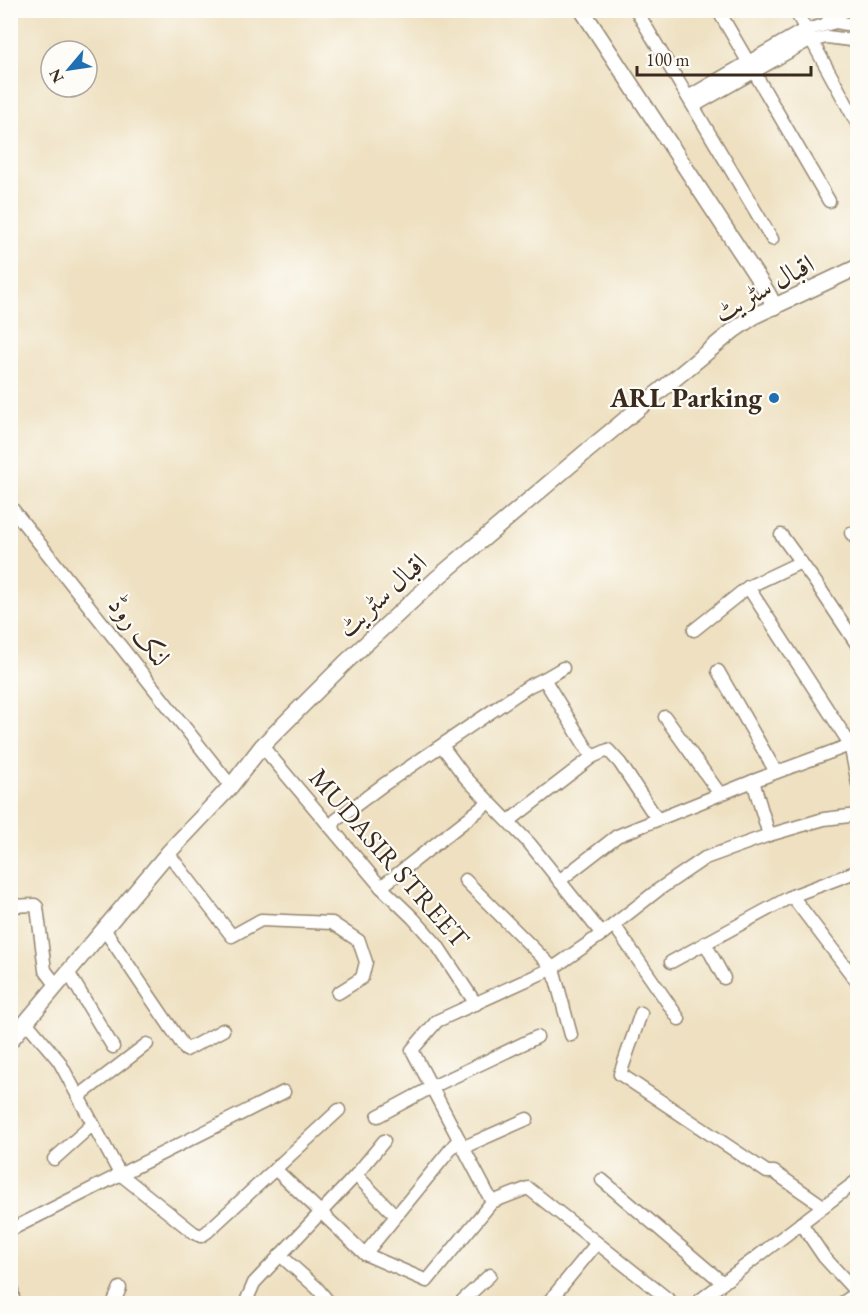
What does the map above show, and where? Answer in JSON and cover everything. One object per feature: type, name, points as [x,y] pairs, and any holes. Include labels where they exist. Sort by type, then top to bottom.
[{"type":"street","points":[[582,10],[775,307]]},
{"type":"street","points":[[636,10],[772,238]]},
{"type":"street","points":[[718,10],[829,201]]},
{"type":"street","points":[[795,10],[858,125]]},
{"type":"street","points":[[691,102],[808,35],[846,10]]},
{"type":"street","points":[[823,25],[836,22],[858,26]]},
{"type":"street","points":[[808,35],[858,41]]},
{"type":"street","name":"اقبال سٹریٹ","points":[[10,1041],[168,853],[231,786],[262,746],[346,662],[463,557],[724,338],[756,315],[858,267]]},
{"type":"street","name":"لنک روڈ","points":[[10,506],[231,786]]},
{"type":"street","points":[[781,535],[858,646]]},
{"type":"street","points":[[694,630],[748,587],[801,562]]},
{"type":"street","points":[[748,587],[854,743],[858,784]]},
{"type":"street","points":[[334,830],[333,825],[336,820],[383,785],[529,686],[563,668]]},
{"type":"street","points":[[718,671],[776,772]]},
{"type":"street","points":[[544,680],[592,757]]},
{"type":"street","points":[[665,717],[720,794]]},
{"type":"street","points":[[560,880],[617,836],[753,780],[854,743]]},
{"type":"street","name":"MUDASIR STREET","points":[[262,746],[381,887],[437,945],[476,1004]]},
{"type":"street","points":[[442,746],[465,777],[509,821],[560,880],[602,934]]},
{"type":"street","points":[[509,821],[592,757],[609,750],[657,819]]},
{"type":"street","points":[[753,780],[770,835]]},
{"type":"street","points":[[381,887],[489,802]]},
{"type":"street","points":[[492,1202],[412,1050],[437,1021],[553,968],[705,858],[824,819],[858,815]]},
{"type":"street","points":[[168,853],[232,936],[261,920],[332,923],[359,942],[366,962],[362,978],[339,993]]},
{"type":"street","points":[[671,962],[792,896],[858,871]]},
{"type":"street","points":[[465,880],[553,968],[571,1035]]},
{"type":"street","points":[[792,896],[858,983]]},
{"type":"street","points":[[10,906],[35,905],[37,907],[45,970],[57,986]]},
{"type":"street","points":[[614,925],[679,1019]]},
{"type":"street","points":[[104,928],[186,1050],[223,1030]]},
{"type":"street","points":[[705,943],[724,978]]},
{"type":"street","points":[[68,972],[113,1047]]},
{"type":"street","points":[[641,1013],[621,1074],[767,1172],[774,1172],[823,1206]]},
{"type":"street","points":[[27,1023],[59,1061],[120,1174],[194,1233],[201,1236],[339,1110]]},
{"type":"street","points":[[378,1116],[432,1087],[537,1037]]},
{"type":"street","points":[[79,1096],[147,1044]]},
{"type":"street","points":[[10,1230],[284,1092]]},
{"type":"street","points":[[365,1254],[461,1144],[527,1119]]},
{"type":"street","points":[[54,1159],[93,1124]]},
{"type":"street","points":[[245,1304],[254,1283],[322,1212],[384,1142]]},
{"type":"street","points":[[275,1169],[365,1254],[427,1281],[492,1202],[528,1188],[674,1304]]},
{"type":"street","points":[[356,1175],[396,1216]]},
{"type":"street","points":[[602,1180],[723,1283]]},
{"type":"street","points":[[695,1304],[858,1180]]},
{"type":"street","points":[[801,1223],[824,1257],[857,1293],[841,1304]]},
{"type":"street","points":[[547,1304],[597,1243]]},
{"type":"street","points":[[280,1255],[317,1288],[327,1300],[325,1304]]},
{"type":"street","points":[[10,1275],[13,1299]]},
{"type":"street","points":[[459,1304],[490,1275]]},
{"type":"street","points":[[113,1304],[120,1288]]},
{"type":"place","name":"ARL Parking","points":[[774,398]]}]
